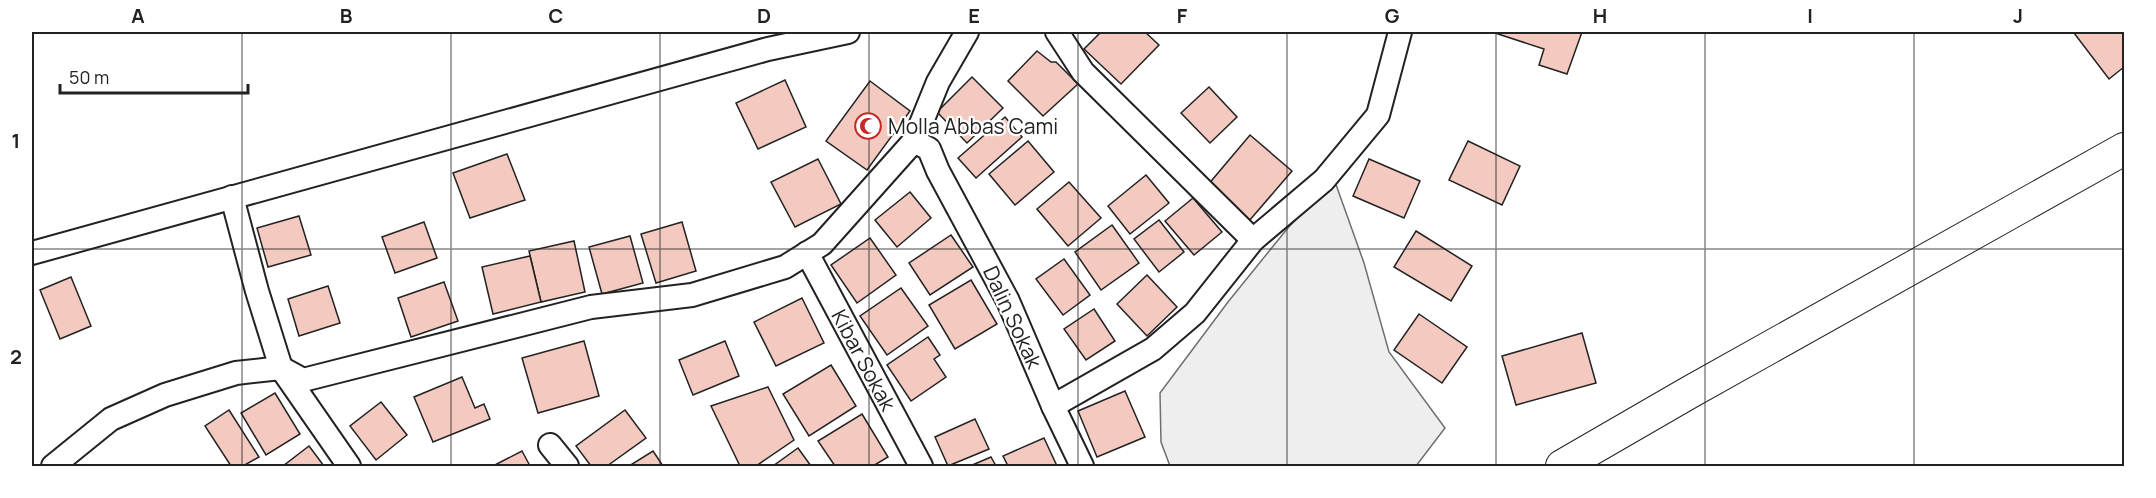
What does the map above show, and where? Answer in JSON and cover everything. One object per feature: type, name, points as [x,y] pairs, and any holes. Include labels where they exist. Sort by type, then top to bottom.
[{"type":"main road","points":[[1570,465],[1690,392],[2124,149]]},
{"type":"street","points":[[32,253],[768,49],[848,32]]},
{"type":"street","points":[[53,466],[111,419],[165,395],[236,373],[281,368],[303,380],[591,307],[692,295],[785,267],[822,244],[914,141],[938,82],[967,32]]},
{"type":"street","points":[[1057,32],[1083,72],[1253,240]]},
{"type":"street","points":[[1053,406],[1153,349],[1195,313],[1253,240],[1323,180],[1378,115],[1400,32]]},
{"type":"street","name":"Dalin Sokak","points":[[914,141],[929,149],[938,171],[1008,301],[1053,406],[1082,466]]},
{"type":"street","points":[[232,197],[257,291],[281,368],[349,466]]},
{"type":"street","name":"Kibar Sokak","points":[[807,253],[921,466]]},
{"type":"street","points":[[550,445],[567,466]]},
{"type":"shaded area","points":[[1334,179],[1364,263],[1389,352],[1445,428],[1416,466],[1170,466],[1161,442],[1160,393],[1228,302],[1287,229]]},
{"type":"building","points":[[1101,32],[1145,32],[1159,45],[1121,84],[1084,49]]},
{"type":"building","points":[[1492,32],[1582,32],[1567,74],[1539,65],[1544,49]]},
{"type":"building","points":[[2124,32],[2124,67],[2109,79],[2074,33]]},
{"type":"building","points":[[1037,51],[1051,62],[1056,62],[1078,84],[1043,116],[1008,81]]},
{"type":"building","points":[[972,77],[1003,108],[967,143],[937,112]]},
{"type":"building","points":[[785,80],[806,127],[758,149],[736,103]]},
{"type":"building","name":"Molla Abbas Cami","points":[[870,81],[910,111],[867,170],[826,141]]},
{"type":"building","points":[[1209,87],[1237,117],[1210,143],[1181,113]]},
{"type":"building","points":[[1005,117],[1022,137],[976,178],[958,158]]},
{"type":"building","points":[[1250,135],[1292,171],[1249,221],[1207,186]]},
{"type":"building","points":[[1028,141],[1054,172],[1015,205],[989,174]]},
{"type":"building","points":[[1468,141],[1520,166],[1502,205],[1449,180]]},
{"type":"building","points":[[507,154],[525,200],[470,218],[453,173]]},
{"type":"building","points":[[818,159],[841,204],[795,227],[771,182]]},
{"type":"building","points":[[1369,159],[1420,181],[1404,218],[1353,196]]},
{"type":"building","points":[[1146,175],[1169,203],[1130,234],[1108,206]]},
{"type":"building","points":[[1069,182],[1101,218],[1068,246],[1037,209]]},
{"type":"building","points":[[910,192],[931,218],[897,247],[875,220]]},
{"type":"building","points":[[1193,198],[1222,232],[1194,255],[1165,221]]},
{"type":"building","points":[[299,216],[311,255],[268,267],[257,228]]},
{"type":"building","points":[[1159,220],[1184,252],[1159,272],[1134,239]]},
{"type":"building","points":[[424,222],[437,258],[395,273],[382,237]]},
{"type":"building","points":[[682,222],[696,271],[656,283],[641,234]]},
{"type":"building","points":[[1112,225],[1139,263],[1101,290],[1075,252]]},
{"type":"building","points":[[1416,231],[1472,266],[1451,301],[1394,267]]},
{"type":"building","points":[[951,235],[973,267],[930,295],[909,263]]},
{"type":"building","points":[[630,236],[643,283],[602,294],[589,247]]},
{"type":"building","points":[[870,238],[896,275],[857,303],[831,265]]},
{"type":"building","points":[[574,241],[585,292],[541,302],[529,251]]},
{"type":"building","points":[[530,256],[541,302],[493,314],[482,267]]},
{"type":"building","points":[[1064,259],[1090,295],[1063,315],[1036,279]]},
{"type":"building","points":[[1147,275],[1177,307],[1147,336],[1117,304]]},
{"type":"building","points":[[71,277],[91,326],[60,339],[40,290]]},
{"type":"building","points":[[971,280],[997,324],[955,349],[929,305]]},
{"type":"building","points":[[444,282],[458,321],[411,337],[398,298]]},
{"type":"building","points":[[328,286],[340,323],[299,336],[288,299]]},
{"type":"building","points":[[901,288],[928,326],[887,355],[860,316]]},
{"type":"building","points":[[802,298],[824,343],[776,366],[754,322]]},
{"type":"building","points":[[1094,309],[1115,341],[1086,360],[1064,329]]},
{"type":"building","points":[[1419,314],[1467,347],[1442,383],[1394,350]]},
{"type":"building","points":[[1582,333],[1596,383],[1516,405],[1502,356]]},
{"type":"building","points":[[928,337],[940,355],[934,359],[946,377],[911,401],[887,365]]},
{"type":"building","points":[[584,341],[599,396],[538,413],[522,358]]},
{"type":"building","points":[[725,341],[739,376],[693,395],[679,360]]},
{"type":"building","points":[[831,365],[856,406],[809,436],[783,394]]},
{"type":"building","points":[[462,377],[475,408],[484,404],[490,419],[433,442],[414,397]]},
{"type":"building","points":[[768,387],[794,440],[756,466],[740,466],[711,406]]},
{"type":"building","points":[[1125,391],[1145,437],[1097,457],[1078,411]]},
{"type":"building","points":[[275,393],[300,434],[266,455],[241,413]]},
{"type":"building","points":[[381,402],[407,435],[376,460],[350,426]]},
{"type":"building","points":[[229,410],[259,457],[243,466],[231,466],[205,426]]},
{"type":"building","points":[[625,410],[646,438],[607,466],[591,466],[576,446]]},
{"type":"building","points":[[862,414],[888,457],[873,466],[835,466],[818,441]]},
{"type":"building","points":[[975,419],[989,449],[948,466],[935,437]]},
{"type":"building","points":[[1044,438],[1057,466],[1008,466],[1003,456]]},
{"type":"building","points":[[309,446],[324,466],[283,466]]},
{"type":"building","points":[[798,448],[811,466],[773,466]]},
{"type":"building","points":[[522,451],[530,466],[493,466]]},
{"type":"building","points":[[653,451],[663,466],[629,466]]},
{"type":"building","points":[[991,457],[996,466],[970,466]]},
{"type":"place","name":"Molla Abbas Cami","points":[[868,126]]}]
